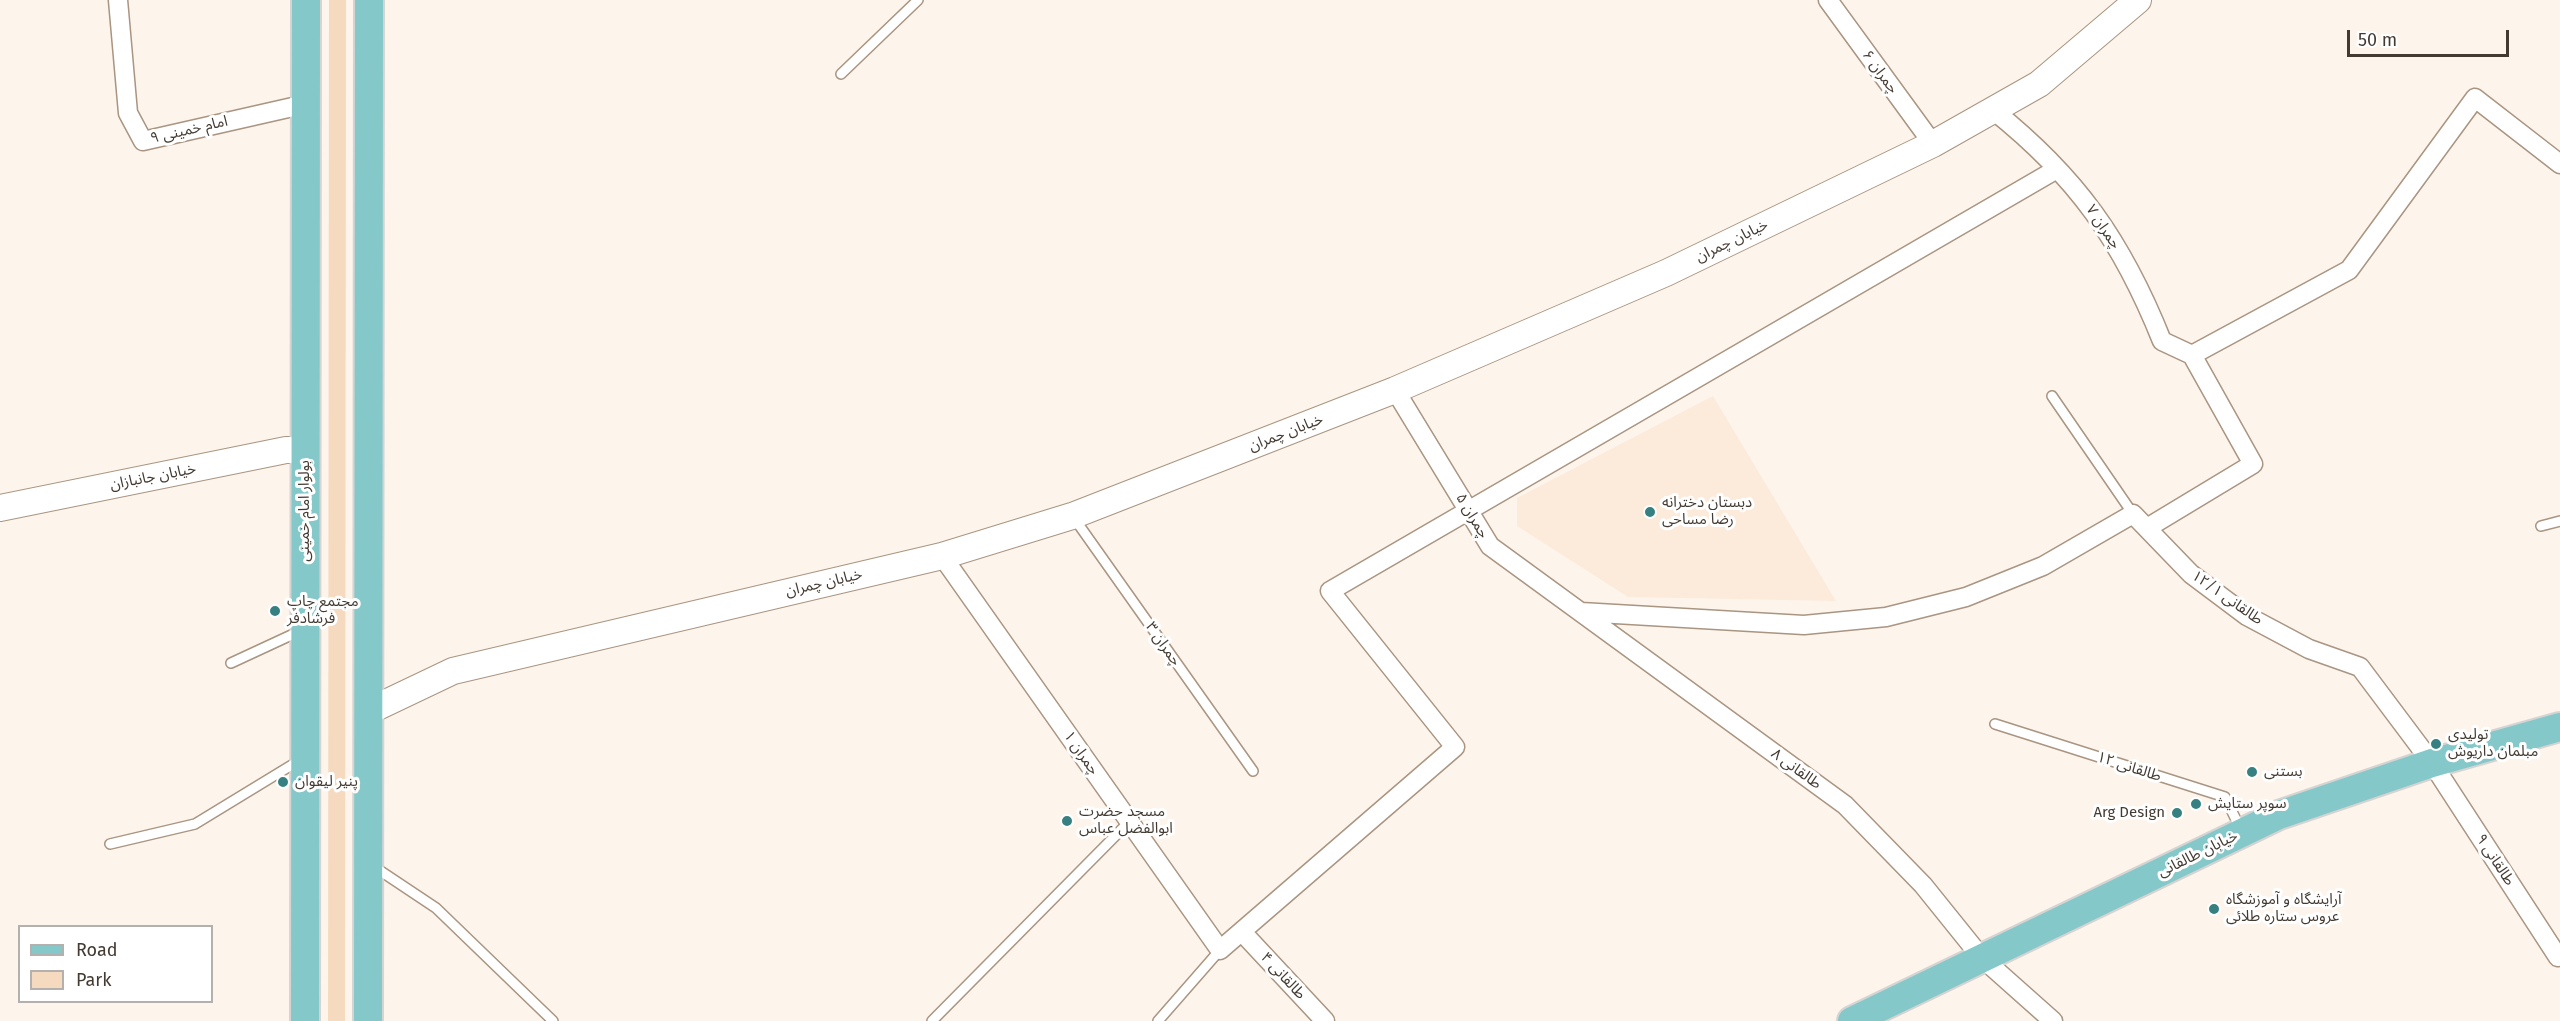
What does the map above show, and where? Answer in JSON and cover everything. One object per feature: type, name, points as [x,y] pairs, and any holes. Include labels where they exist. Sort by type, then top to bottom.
[{"type":"main road","name":"بولوار امام خمینی","points":[[305,1021],[306,0]]},
{"type":"main road","points":[[368,1021],[369,0]]},
{"type":"main road","name":"خیابان چمران","points":[[369,711],[453,671],[942,556],[1072,516],[1395,390],[1666,273],[1933,144],[2039,84],[2138,0]]},
{"type":"main road","name":"خیابان جانبازان","points":[[0,507],[286,450],[305,450]]},
{"type":"main road","name":"خیابان طالقانی","points":[[1852,1021],[2279,815],[2432,763],[2560,728]]},
{"type":"street","name":"امام خمینی ۹","points":[[118,0],[128,113],[143,141],[306,104]]},
{"type":"street","name":"چمران ۶","points":[[1828,0],[1933,144]]},
{"type":"street","points":[[2147,528],[2253,464],[2192,355],[2349,270],[2475,98],[2560,164]]},
{"type":"street","name":"چمران ۷","points":[[1993,110],[2029,139],[2073,185],[2111,236],[2142,291],[2162,341],[2192,355]]},
{"type":"street","points":[[1220,950],[1455,747],[1329,591],[2057,169]]},
{"type":"street","name":"چمران ۵","points":[[1395,390],[1490,546],[1581,612]]},
{"type":"street","points":[[1581,612],[1804,626],[1886,616],[1966,597],[2043,566],[2133,514]]},
{"type":"street","name":"طالقانی ۱۲/۱","points":[[2133,514],[2191,574],[2247,616],[2309,649],[2360,667],[2432,763]]},
{"type":"street","name":"چمران ۱","points":[[942,556],[1220,950]]},
{"type":"street","name":"طالقانی ۸","points":[[1581,612],[1845,805],[1923,885],[1981,957],[2053,1021]]},
{"type":"street","name":"طالقانی ۹","points":[[2432,763],[2559,956]]},
{"type":"street","name":"طالقانی ۴","points":[[1242,932],[1325,1021]]},
{"type":"lane","points":[[841,74],[918,0]]},
{"type":"lane","name":"طالقانی ۱۲/۱","points":[[2052,396],[2133,514]]},
{"type":"lane","name":"چمران ۳","points":[[1072,516],[1253,771]]},
{"type":"lane","points":[[2541,526],[2560,521]]},
{"type":"lane","points":[[231,663],[305,629]]},
{"type":"lane","name":"طالقانی ۱۲","points":[[1995,724],[2225,797],[2242,832]]},
{"type":"lane","points":[[110,844],[195,824],[304,758]]},
{"type":"lane","points":[[932,1021],[1129,822]]},
{"type":"lane","points":[[369,863],[436,908],[553,1021]]},
{"type":"lane","points":[[1158,1021],[1220,950]]},
{"type":"shaded area","name":"دبستان دخترانه رضا مساحی","points":[[1713,396],[1836,601],[1628,597],[1517,526],[1517,498]]},
{"type":"green space","points":[[329,0],[346,0],[345,1021],[328,1021]]},
{"type":"place","name":"دبستان دخترانه رضا مساحی","points":[[1650,512]]},
{"type":"place","name":"مجتمع چاپ فرشادفر","points":[[275,611]]},
{"type":"place","name":"تولیدی مبلمان داریوش","points":[[2436,744]]},
{"type":"place","name":"بستنی","points":[[2252,772]]},
{"type":"place","name":"پنیر لیقوان","points":[[283,782]]},
{"type":"place","name":"سوپر ستایش","points":[[2196,804]]},
{"type":"place","name":"Arg Design","points":[[2177,813]]},
{"type":"place","name":"مسجد حضرت ابوالفضل عباس","points":[[1067,821]]},
{"type":"place","name":"آرایشگاه و آموزشگاه عروس ستاره طلائی","points":[[2214,909]]}]
